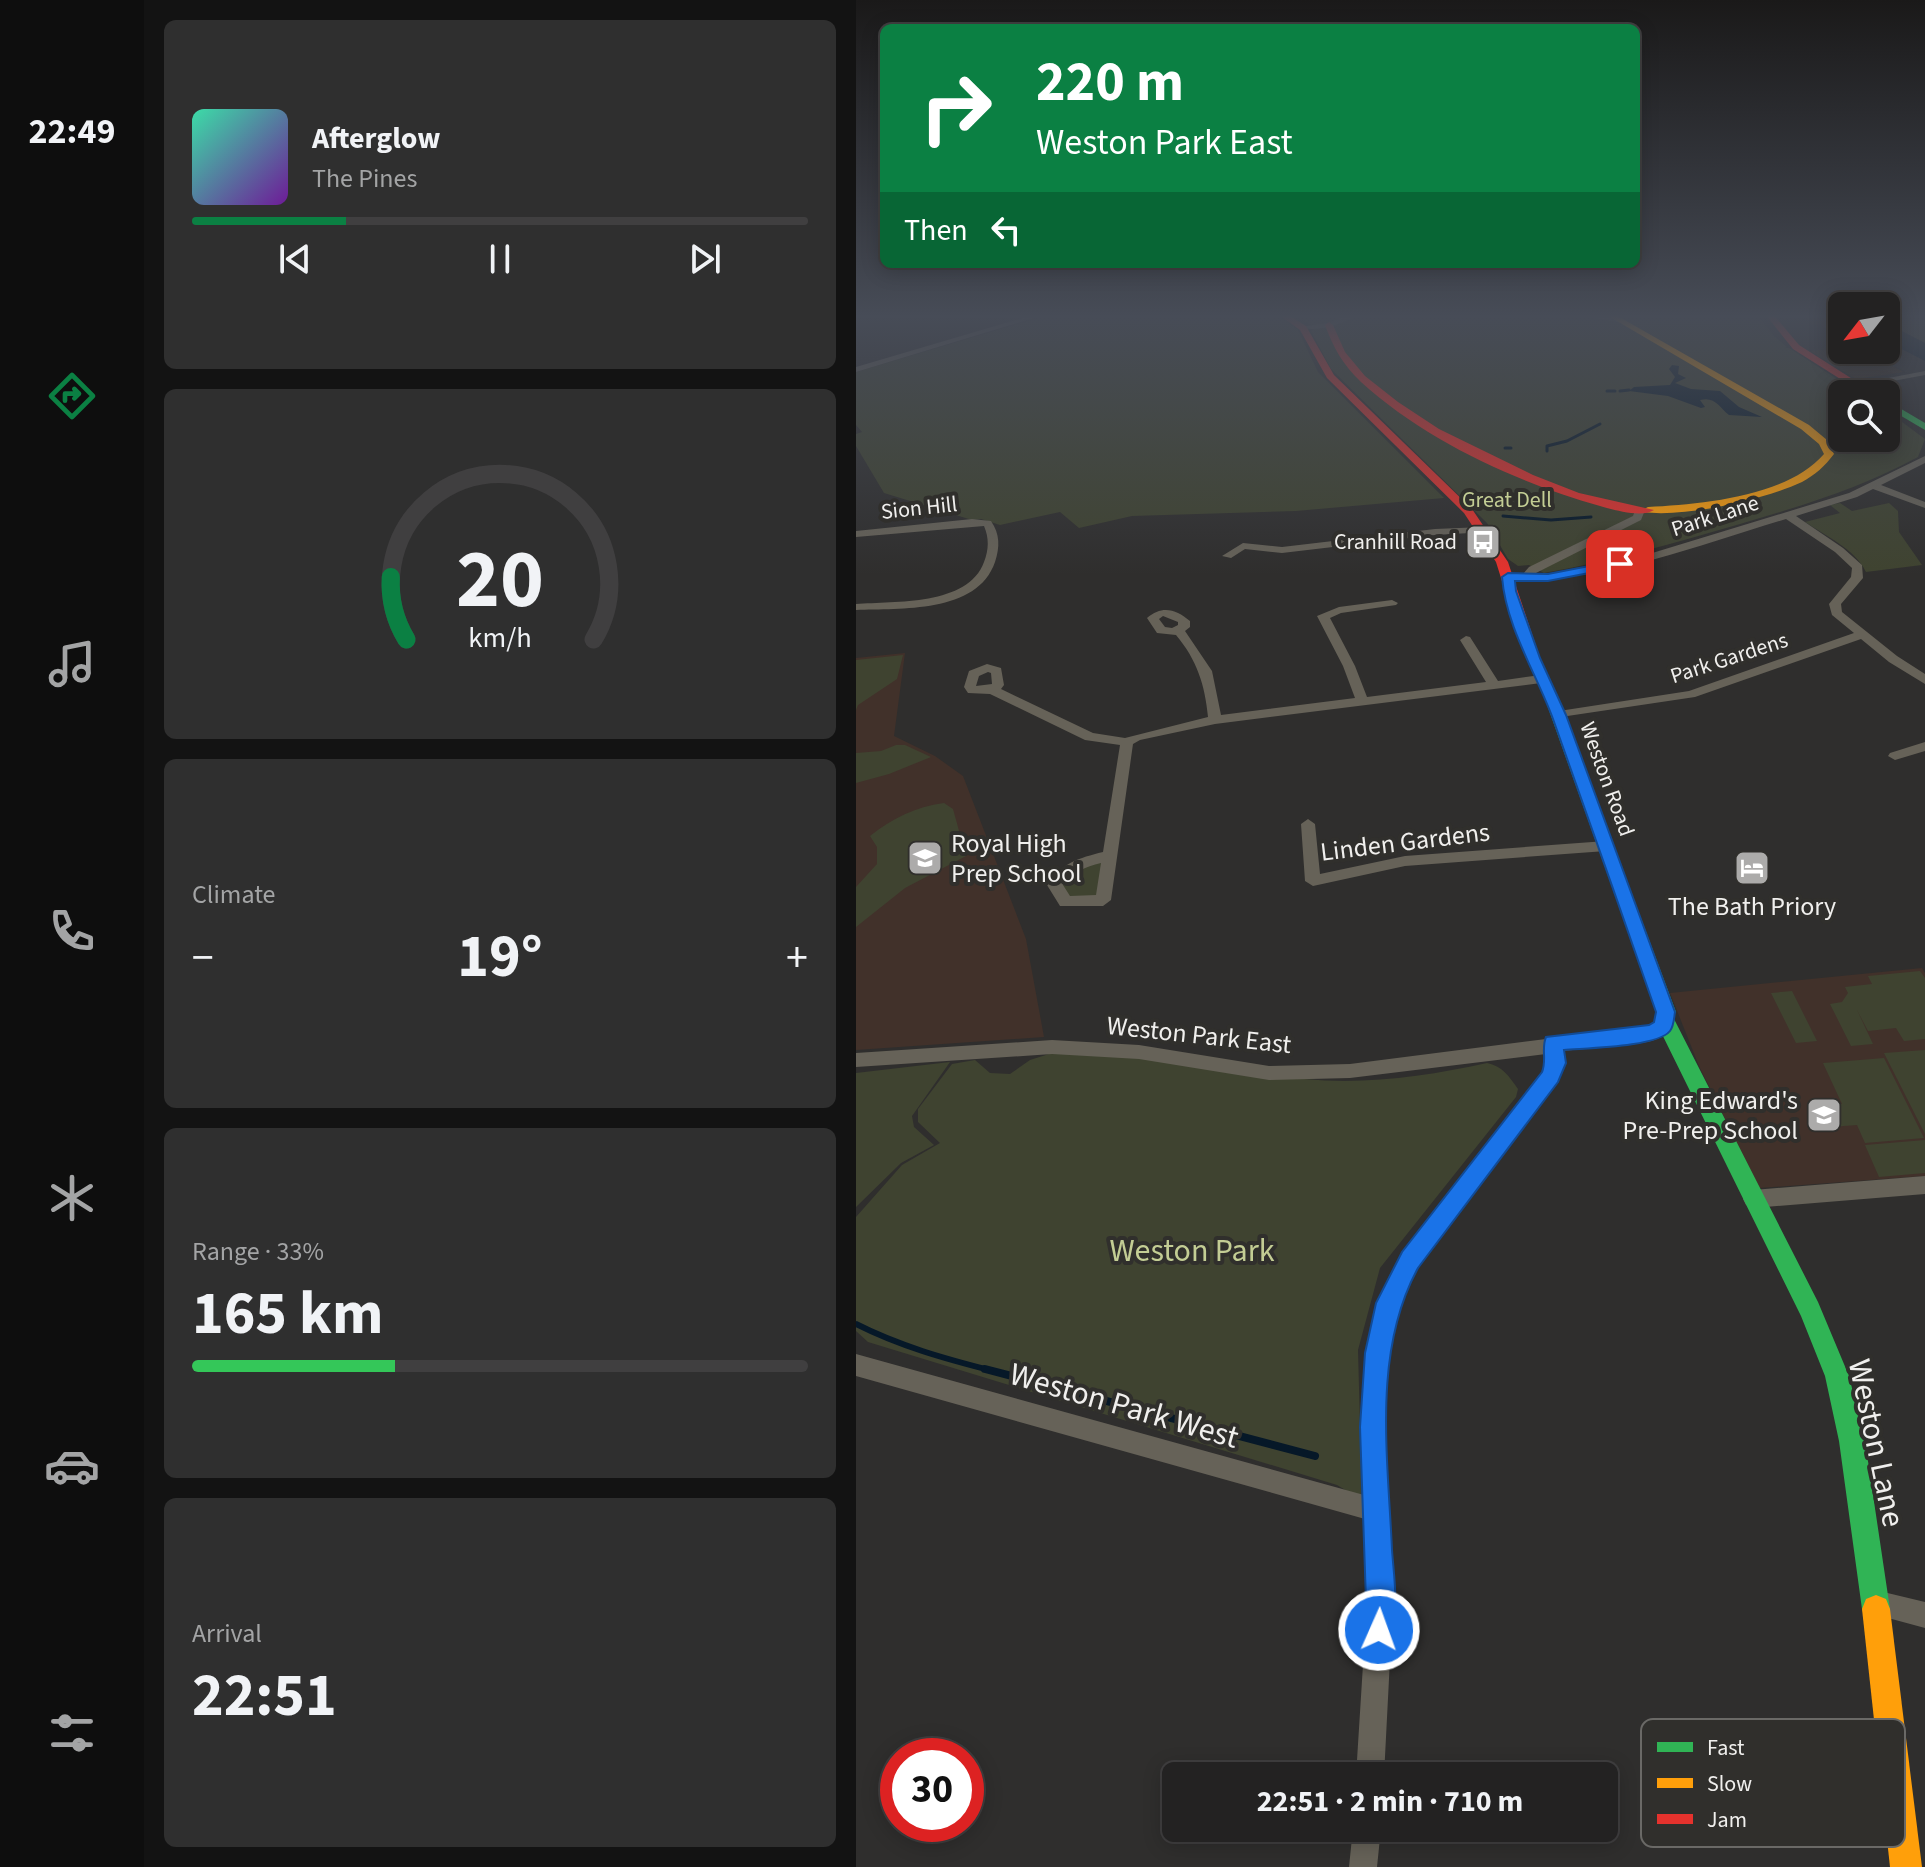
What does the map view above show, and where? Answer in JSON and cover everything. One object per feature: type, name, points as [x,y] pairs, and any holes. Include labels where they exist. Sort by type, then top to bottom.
[{"type":"street","name":"Weston Road","points":[[1356,401],[1468,511],[1517,577],[1509,591],[1541,679],[1559,715],[1665,1015]]},
{"type":"street","points":[[1390,401],[1445,437],[1587,498],[1640,510],[1684,508],[1798,481],[1818,473],[1829,454],[1823,442],[1805,427],[1780,415],[1774,406],[1765,401]]},
{"type":"street","points":[[1900,412],[1925,427]]},
{"type":"street","name":"Park Lane","points":[[1517,577],[1548,578],[1651,557],[1875,486],[1925,459]]},
{"type":"street","points":[[1875,486],[1925,505]]},
{"type":"street","points":[[1517,577],[1637,518],[1640,510]]},
{"type":"street","points":[[1786,514],[1839,550],[1858,567],[1857,578],[1835,604],[1836,613],[1861,635],[1925,680]]},
{"type":"street","name":"Sion Hill","points":[[856,534],[972,522],[987,523],[993,534],[990,564],[980,580],[964,592],[943,599],[856,607]]},
{"type":"street","points":[[1227,556],[1243,546],[1282,550],[1435,532],[1483,530]]},
{"type":"street","points":[[1234,532],[1243,546]]},
{"type":"street","points":[[1363,702],[1349,666],[1318,616],[1392,603]]},
{"type":"street","points":[[1178,630],[1199,654],[1211,682],[1215,720]]},
{"type":"street","name":"Park Gardens","points":[[1559,715],[1691,694],[1861,635]]},
{"type":"street","points":[[1466,640],[1494,685]]},
{"type":"street","points":[[992,690],[1075,732],[1127,742],[1147,733],[1215,720],[1541,679]]},
{"type":"street","points":[[1109,856],[1127,742]]},
{"type":"street","points":[[1896,756],[1925,746]]},
{"type":"street","name":"Linden Gardens","points":[[1308,824],[1313,881],[1405,861],[1606,846]]},
{"type":"street","name":"Weston Park East","points":[[856,1060],[1052,1047],[1139,1052],[1269,1073],[1350,1071],[1553,1043],[1653,1033],[1663,1026],[1665,1015]]},
{"type":"street","name":"Weston Lane","points":[[1665,1015],[1810,1310],[1837,1376],[1852,1441],[1889,1719]]},
{"type":"street","points":[[1371,1762],[1380,1601],[1373,1427],[1377,1368],[1388,1303],[1410,1260],[1551,1076],[1556,1063],[1553,1043]]},
{"type":"street","points":[[1753,1199],[1925,1185]]},
{"type":"street","name":"Weston Park West","points":[[856,1365],[1375,1510]]},
{"type":"street","points":[[1875,1603],[1925,1615]]},
{"type":"street","points":[[1363,1867],[1366,1842]]},
{"type":"street","name":"Weston Lane","points":[[1904,1847],[1906,1867]]},
{"type":"shaded area","name":"Royal High Prep School","points":[[905,653],[894,736],[935,756],[963,776],[1026,939],[1044,1037],[856,1050],[856,658]]},
{"type":"shaded area","points":[[1922,968],[1925,973],[1925,1176],[1759,1188],[1699,1066],[1670,993]]},
{"type":"green space","points":[[856,401],[1347,401],[1444,498],[1296,511],[1132,516],[1079,528],[1060,512],[1000,525],[981,519],[972,520],[884,493],[856,446],[856,434],[862,432],[856,425]]},
{"type":"green space","name":"Great Dell","points":[[1364,401],[1828,401],[1828,452],[1900,452],[1900,420],[1925,439],[1918,457],[1875,478],[1763,517],[1667,545],[1544,573],[1529,565],[1518,566],[1508,559],[1487,523]]},
{"type":"green space","points":[[1840,503],[1852,511],[1889,503],[1898,511],[1899,532],[1922,565],[1866,572],[1855,556],[1805,522],[1840,513],[1830,505]]},
{"type":"green space","points":[[903,655],[897,679],[858,705],[856,710],[856,660]]},
{"type":"green space","points":[[905,745],[931,757],[856,783],[856,753],[881,751]]},
{"type":"green space","points":[[944,803],[953,809],[966,856],[905,888],[856,927],[856,887],[877,864],[877,847],[870,836],[905,814]]},
{"type":"green space","points":[[1103,862],[1098,896],[1070,898],[1061,884],[1078,867]]},
{"type":"green space","points":[[1920,971],[1925,978],[1925,1039],[1904,1041],[1896,1028],[1868,1031],[1857,1010],[1873,1044],[1851,1046],[1830,1004],[1842,1002],[1848,993],[1845,987],[1872,984],[1868,976]]},
{"type":"green space","points":[[1792,991],[1817,1041],[1796,1043],[1771,993]]},
{"type":"green space","points":[[1925,1050],[1925,1134],[1884,1053]]},
{"type":"green space","name":"Weston Park","points":[[1049,1054],[1145,1059],[1328,1081],[1396,1078],[1487,1063],[1501,1069],[1515,1084],[1518,1089],[1516,1097],[1380,1268],[1358,1350],[1362,1500],[1337,1485],[868,1342],[856,1331],[856,1217],[902,1165],[940,1143],[918,1122],[918,1109],[952,1064],[975,1060],[990,1073],[1010,1074],[1030,1060]]},
{"type":"green space","points":[[1884,1058],[1924,1138],[1865,1143],[1857,1125],[1831,1127],[1822,1107],[1842,1104],[1823,1063]]},
{"type":"green space","points":[[950,1062],[912,1116],[914,1127],[934,1145],[901,1163],[856,1207],[856,1073]]},
{"type":"green space","points":[[1925,1140],[1925,1173],[1879,1177],[1865,1145]]},
{"type":"water","points":[[1682,401],[1701,401],[1705,407]]},
{"type":"water","points":[[1712,401],[1732,401],[1762,417],[1729,415]]},
{"type":"waterway","points":[[1547,451],[1547,446],[1567,441],[1600,424]]},
{"type":"waterway","points":[[1505,448],[1511,448]]},
{"type":"waterway","points":[[1503,516],[1551,520],[1591,517]]},
{"type":"waterway","points":[[856,1324],[940,1357],[993,1371]]},
{"type":"waterway","points":[[985,1369],[1315,1456]]},
{"type":"traffic: fast","points":[[1900,412],[1925,427]]},
{"type":"traffic: fast","points":[[1552,699],[1666,1012]]},
{"type":"traffic: fast","points":[[1664,1018],[1810,1310],[1837,1376],[1852,1441],[1876,1609]]},
{"type":"traffic: slow","points":[[1648,510],[1747,496],[1799,479],[1817,468],[1829,454],[1823,442],[1805,427],[1760,401]]},
{"type":"traffic: slow","points":[[1876,1609],[1889,1719]]},
{"type":"traffic: slow","points":[[1904,1847],[1906,1867]]},
{"type":"traffic: jam","points":[[1356,401],[1468,511],[1502,562],[1533,658],[1552,699]]},
{"type":"traffic: jam","points":[[1391,401],[1436,431],[1529,478],[1575,495],[1616,506],[1648,510]]},
{"type":"place","name":"Cranhill Road","points":[[1483,542]]},
{"type":"place","name":"Royal High Prep School","points":[[925,858]]},
{"type":"place","name":"The Bath Priory","points":[[1752,868]]},
{"type":"place","name":"King Edward's Pre-Prep School","points":[[1824,1115]]},
{"type":"route","points":[[1379,1630],[1373,1427],[1378,1353],[1388,1303],[1397,1282],[1410,1260],[1551,1076],[1556,1063],[1553,1043],[1653,1033],[1663,1026],[1666,1012],[1559,715],[1541,679],[1509,591],[1508,577],[1548,578],[1620,564]]}]
